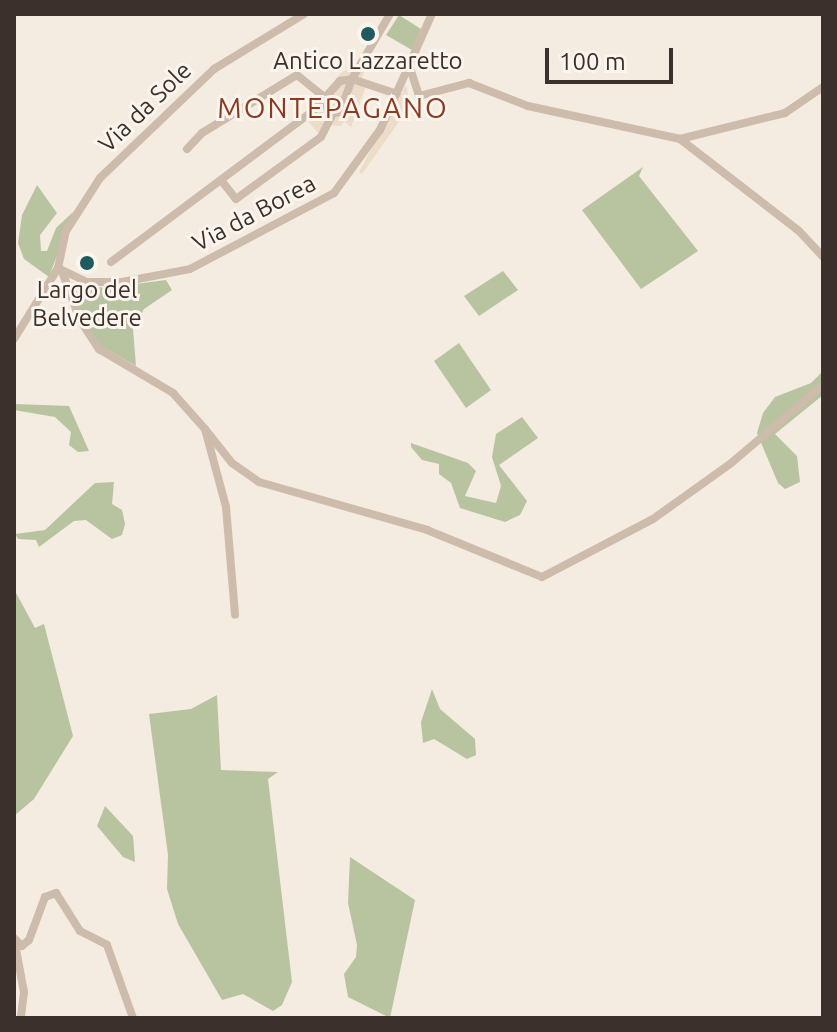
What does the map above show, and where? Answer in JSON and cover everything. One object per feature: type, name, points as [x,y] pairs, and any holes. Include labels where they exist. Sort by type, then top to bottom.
[{"type":"street","name":"Via da Sole","points":[[61,270],[66,231],[100,178],[214,69],[304,14]]},
{"type":"street","points":[[221,180],[236,199],[321,137],[332,115],[344,105],[352,79],[390,14]]},
{"type":"street","name":"Via da Borea","points":[[61,270],[87,282],[150,278],[190,269],[263,233],[344,184],[397,94],[432,14]]},
{"type":"street","points":[[410,63],[419,96],[469,83],[528,106],[680,139],[799,231],[823,257]]},
{"type":"street","points":[[187,149],[195,138],[297,75],[324,98]]},
{"type":"street","points":[[111,262],[304,116],[340,81],[352,79],[397,94]]},
{"type":"street","points":[[680,139],[785,113],[823,87]]},
{"type":"street","points":[[324,98],[323,107],[332,115]]},
{"type":"street","points":[[14,339],[61,270]]},
{"type":"street","points":[[61,270],[80,320],[99,349],[173,393],[232,463],[259,482],[427,530],[542,577],[653,519],[730,464],[823,385]]},
{"type":"street","points":[[205,429],[226,507],[235,615]]},
{"type":"street","points":[[15,944],[29,940],[45,897],[56,893],[80,931],[107,945],[133,1018]]},
{"type":"street","points":[[14,938],[24,992],[21,1018]]},
{"type":"green space","points":[[399,15],[421,29],[412,50],[386,35]]},
{"type":"green space","points":[[643,167],[639,176],[698,251],[641,289],[582,210]]},
{"type":"green space","points":[[37,185],[57,213],[40,235],[41,251],[47,251],[56,228],[73,212],[49,277],[24,259],[18,243],[22,215]]},
{"type":"green space","points":[[503,271],[518,290],[479,316],[464,296]]},
{"type":"green space","points":[[166,280],[172,290],[144,309],[133,329],[136,366],[101,346],[87,327],[69,282],[105,288]]},
{"type":"green space","points":[[459,343],[491,390],[466,408],[434,361]]},
{"type":"green space","points":[[823,371],[823,395],[775,434],[797,456],[800,482],[785,489],[778,483],[757,433],[763,413],[775,397],[811,383]]},
{"type":"green space","points":[[14,404],[69,406],[89,451],[78,452],[69,445],[71,432],[55,417],[14,410]]},
{"type":"green space","points":[[522,417],[538,438],[499,465],[527,501],[520,515],[505,522],[460,508],[451,483],[439,474],[439,464],[422,460],[411,447],[411,443],[468,463],[476,471],[465,496],[496,503],[501,486],[492,457],[496,434]]},
{"type":"green space","points":[[114,482],[112,504],[122,510],[125,524],[122,535],[112,539],[86,520],[74,521],[39,547],[36,540],[18,539],[15,534],[45,530],[95,483]]},
{"type":"green space","points":[[14,589],[35,628],[44,624],[73,736],[34,799],[14,816]]},
{"type":"green space","points":[[432,689],[440,709],[475,739],[476,755],[467,759],[434,739],[423,743],[421,722]]},
{"type":"green space","points":[[217,695],[221,770],[278,772],[268,779],[292,982],[282,1005],[273,1011],[243,994],[222,1000],[178,924],[167,889],[168,855],[149,714],[191,709]]},
{"type":"green space","points":[[105,806],[133,836],[135,862],[123,857],[97,826]]},
{"type":"green space","points":[[350,857],[415,900],[390,1018],[348,997],[344,974],[356,957],[357,945],[348,903]]},
{"type":"shaded area","points":[[359,64],[366,68],[359,84],[366,86],[351,127],[344,121],[341,126],[327,125],[321,137],[304,116],[341,73]]},
{"type":"shaded area","points":[[406,85],[410,106],[362,174],[359,172]]},
{"type":"place","name":"Antico Lazzaretto","points":[[368,34]]},
{"type":"place","name":"Largo del Belvedere","points":[[87,263]]},
{"type":"district","name":"MONTEPAGANO","points":[[333,108]]}]
